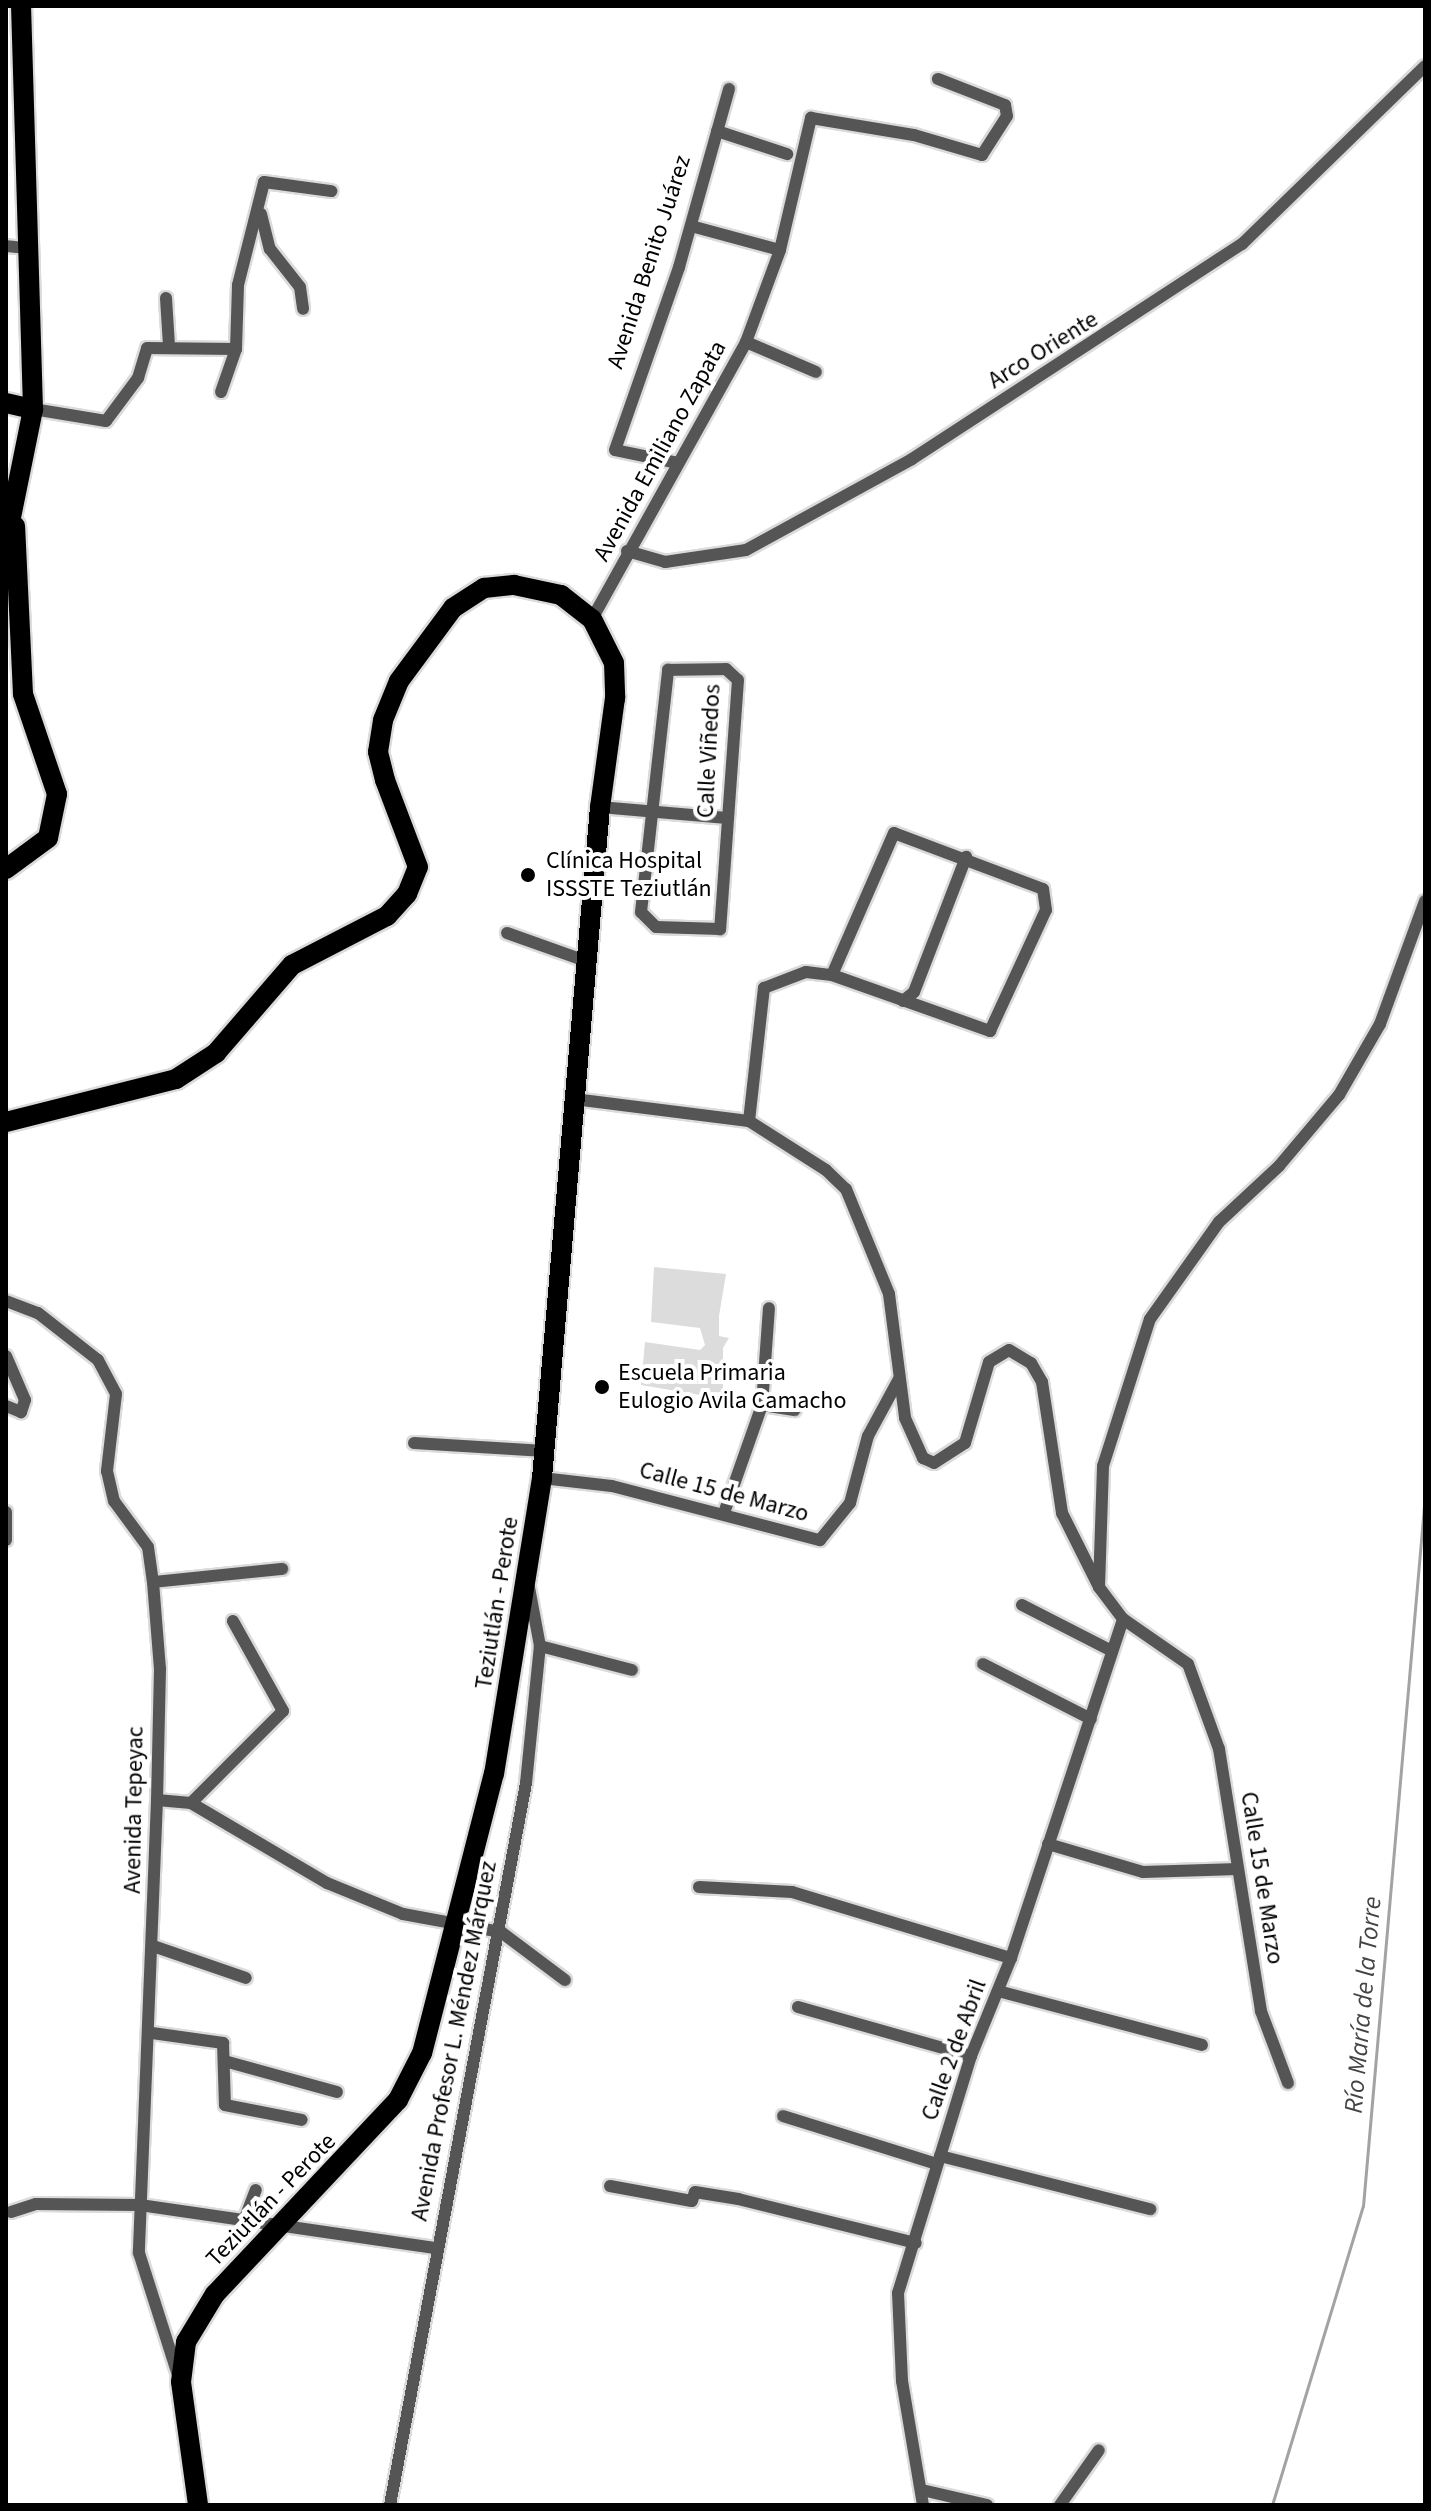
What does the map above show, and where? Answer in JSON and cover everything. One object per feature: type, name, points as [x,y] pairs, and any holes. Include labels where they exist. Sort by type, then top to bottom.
[{"type":"main road","points":[[6,869],[48,838],[57,794],[23,694],[15,522],[33,409],[16,247],[14,104],[21,6]]},
{"type":"main road","points":[[6,403],[33,409]]},
{"type":"main road","points":[[6,542],[15,522]]},
{"type":"main road","points":[[6,1122],[176,1079],[216,1053],[292,965],[387,916],[407,894],[418,867],[385,780],[378,752],[383,720],[399,681],[453,608],[484,588],[514,585],[561,595],[592,619]]},
{"type":"main road","name":"Teziutlán - Perote","points":[[198,2505],[181,2382],[195,2323],[398,2100],[422,2053],[453,1922],[494,1773],[529,1585],[545,1451],[614,663],[592,619]]},
{"type":"street","name":"Arco Oriente","points":[[627,551],[665,562],[746,550],[912,459],[1242,244],[1425,66]]},
{"type":"street","name":"Avenida Emiliano Zapata","points":[[592,619],[627,551],[746,342],[780,250],[811,118],[914,135],[982,155],[1007,116],[996,100],[938,79]]},
{"type":"street","name":"Avenida Benito Juárez","points":[[678,463],[615,450],[691,226],[729,89]]},
{"type":"street","points":[[717,131],[787,154]]},
{"type":"street","points":[[221,392],[236,349],[238,285],[261,207],[264,182],[331,191]]},
{"type":"street","points":[[261,207],[270,249],[300,287],[303,309]]},
{"type":"street","points":[[691,226],[780,250]]},
{"type":"street","points":[[166,298],[169,346]]},
{"type":"street","points":[[746,342],[816,372]]},
{"type":"street","points":[[33,409],[106,421],[138,378],[147,348],[236,349]]},
{"type":"street","name":"Calle Viñedos","points":[[668,670],[734,672],[720,929],[646,923],[641,912],[651,814],[668,670]]},
{"type":"street","points":[[600,807],[651,814],[727,818]]},
{"type":"street","points":[[749,1121],[764,988],[806,972],[832,975],[981,1032],[997,1026],[1046,910],[1043,889],[966,857],[894,833],[832,975]]},
{"type":"street","points":[[903,1001],[914,992],[966,857]]},
{"type":"street","points":[[1099,1587],[1103,1466],[1150,1319],[1219,1222],[1279,1166],[1339,1095],[1380,1024],[1425,901]]},
{"type":"street","points":[[507,933],[586,961]]},
{"type":"street","points":[[574,1099],[749,1121],[846,1189],[889,1294],[899,1379]]},
{"type":"street","name":"Avenida Tepeyac","points":[[6,1301],[38,1313],[98,1360],[116,1394],[107,1471],[114,1501],[148,1547],[160,1669],[152,2033],[139,2253],[181,2382]]},
{"type":"street","points":[[724,1513],[762,1405],[769,1308]]},
{"type":"street","name":"Calle 15 de Marzo","points":[[899,1379],[905,1418],[923,1458],[934,1463],[965,1443],[989,1362],[1009,1350],[1031,1363],[1042,1382],[1062,1513],[1099,1587],[1123,1619],[1188,1664],[1219,1749],[1261,2011],[1288,2083]]},
{"type":"street","points":[[6,1356],[25,1400],[21,1412],[6,1406]]},
{"type":"street","name":"Calle 15 de Marzo","points":[[542,1478],[612,1486],[820,1540],[850,1503],[868,1436],[899,1379]]},
{"type":"street","points":[[762,1405],[795,1410]]},
{"type":"street","points":[[414,1443],[545,1451]]},
{"type":"street","points":[[6,1512],[6,1540]]},
{"type":"street","points":[[153,1582],[282,1569]]},
{"type":"street","name":"Avenida Profesor L. Méndez Márquez","points":[[390,2505],[435,2248],[501,1932],[540,1646],[529,1585]]},
{"type":"street","points":[[1022,1605],[1112,1651]]},
{"type":"street","name":"Calle 2 de Abril","points":[[923,2505],[897,2323],[898,2293],[916,2243],[971,2056],[1011,1958],[1123,1619]]},
{"type":"street","points":[[191,1803],[283,1711],[233,1621]]},
{"type":"street","points":[[540,1646],[632,1670]]},
{"type":"street","points":[[983,1664],[1091,1719]]},
{"type":"street","points":[[157,1800],[191,1803],[327,1883],[403,1914],[501,1932],[565,1980]]},
{"type":"street","points":[[1048,1844],[1143,1872],[1238,1869]]},
{"type":"street","points":[[699,1887],[792,1892],[1011,1958]]},
{"type":"street","points":[[153,1946],[246,1978]]},
{"type":"street","points":[[998,1991],[1202,2045]]},
{"type":"street","points":[[798,2007],[971,2056]]},
{"type":"street","points":[[152,2033],[223,2043],[228,2062],[225,2105],[302,2120]]},
{"type":"street","points":[[228,2062],[337,2092]]},
{"type":"street","points":[[783,2116],[938,2160],[1150,2209]]},
{"type":"street","points":[[610,2186],[692,2201],[695,2192],[738,2199],[916,2243]]},
{"type":"street","points":[[245,2218],[256,2190]]},
{"type":"street","points":[[11,2212],[36,2204],[140,2205],[284,2223],[435,2248]]},
{"type":"street","points":[[1060,2505],[1099,2450]]},
{"type":"street","points":[[922,2490],[987,2505]]},
{"type":"shaded area","points":[[654,1267],[726,1274],[719,1316],[719,1336],[729,1338],[723,1348],[723,1399],[641,1385],[645,1342],[700,1350],[705,1345],[700,1328],[651,1322]]},
{"type":"waterway","name":"Río María de la Torre","points":[[1272,2505],[1363,2206],[1425,1495]]},
{"type":"place","name":"Clínica Hospital ISSSTE Teziutlán","points":[[528,875]]},
{"type":"place","name":"Escuela Primaria Eulogio Avila Camacho","points":[[602,1387]]}]
